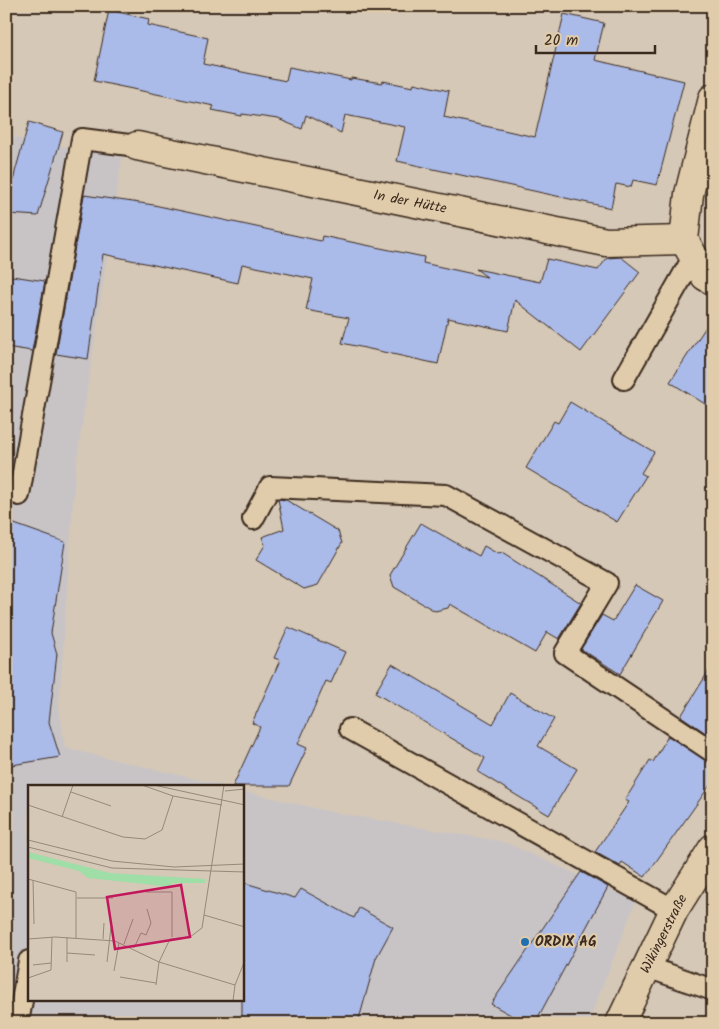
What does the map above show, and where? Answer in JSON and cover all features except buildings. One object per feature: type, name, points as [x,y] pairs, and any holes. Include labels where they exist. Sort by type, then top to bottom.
[{"type":"street","points":[[713,98],[689,194],[689,248],[705,276],[713,281]]},
{"type":"street","name":"In der Hütte","points":[[137,146],[606,242],[689,248]]},
{"type":"street","name":"Wikingerstraße","points":[[620,1023],[674,910],[713,848]]},
{"type":"lane","points":[[19,495],[82,139],[137,146]]},
{"type":"lane","points":[[624,379],[689,248]]},
{"type":"lane","points":[[252,519],[270,488],[446,495],[607,583],[565,653],[713,752]]},
{"type":"lane","points":[[350,729],[674,910]]},
{"type":"lane","points":[[18,1023],[28,967]]},
{"type":"lane","points":[[647,967],[713,990]]},
{"type":"shaded area","points":[[6,136],[122,157],[75,473],[59,706],[65,748],[221,785],[28,785],[28,1002],[244,1002],[244,791],[331,812],[504,842],[636,901],[588,1023],[6,1023]]},
{"type":"place","name":"ORDIX AG","points":[[525,942]]}]
